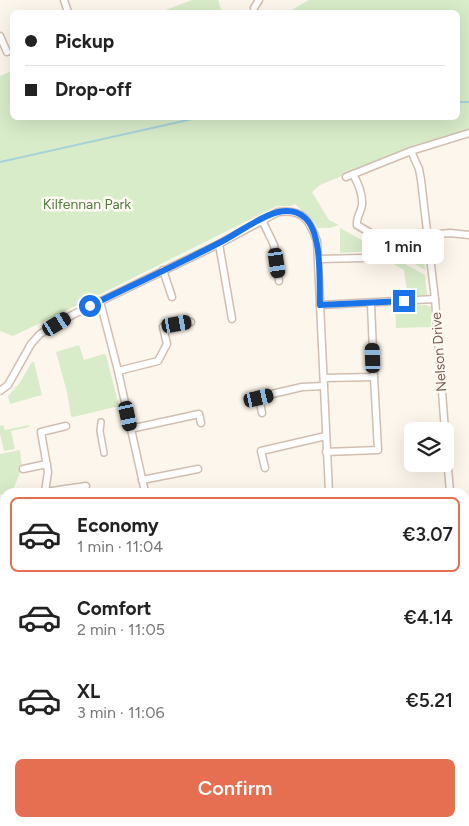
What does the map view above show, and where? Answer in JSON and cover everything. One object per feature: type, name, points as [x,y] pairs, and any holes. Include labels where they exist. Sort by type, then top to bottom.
[{"type":"street","points":[[0,36],[8,52]]},
{"type":"street","points":[[346,177],[410,151],[469,133]]},
{"type":"street","name":"Nelson Drive","points":[[410,151],[419,169],[421,180],[435,299],[444,422]]},
{"type":"street","points":[[353,174],[362,197],[362,206],[357,225],[405,253],[429,250]]},
{"type":"street","points":[[0,391],[8,385],[31,344],[40,334],[74,314],[218,244],[278,212],[298,213],[308,221],[317,241],[328,488]]},
{"type":"street","points":[[262,220],[274,245],[279,281]]},
{"type":"street","points":[[427,235],[450,233],[469,235]]},
{"type":"street","points":[[218,244],[232,319]]},
{"type":"street","points":[[318,259],[364,258]]},
{"type":"street","points":[[164,270],[172,297]]},
{"type":"street","points":[[320,305],[435,299]]},
{"type":"street","points":[[100,301],[118,370],[144,488]]},
{"type":"street","points":[[326,452],[378,450],[371,303]]},
{"type":"street","points":[[118,370],[158,361],[167,344],[163,327],[191,322]]},
{"type":"street","points":[[324,378],[374,377]]},
{"type":"street","points":[[262,412],[259,398],[302,387],[324,386]]},
{"type":"street","points":[[130,429],[199,414],[201,423]]},
{"type":"street","points":[[101,422],[100,431],[104,454]]},
{"type":"street","points":[[46,488],[48,472],[41,432],[66,426]]},
{"type":"street","points":[[264,468],[261,451],[326,436]]},
{"type":"street","points":[[23,469],[46,464]]},
{"type":"street","points":[[142,480],[198,469]]},
{"type":"street","name":"Nelson Drive","points":[[448,472],[450,488]]},
{"type":"street","points":[[72,488],[86,486]]},
{"type":"green space","points":[[192,0],[218,0],[221,10],[165,10]]},
{"type":"green space","name":"Kilfennan Park","points":[[309,0],[469,0],[469,129],[412,147],[320,185],[312,192],[329,220],[339,225],[330,228],[317,228],[315,223],[295,204],[291,206],[277,206],[13,336],[0,331],[0,76],[10,72],[10,120],[460,120],[460,10],[292,10]]},
{"type":"green space","points":[[353,226],[405,256],[418,255],[424,258],[425,270],[352,228]]},
{"type":"green space","points":[[340,228],[425,275],[427,295],[394,297],[394,293],[407,292],[404,270],[371,251],[340,253]]},
{"type":"green space","points":[[426,305],[431,307],[431,327],[396,328],[395,307]]},
{"type":"green space","points":[[79,345],[84,360],[106,355],[119,406],[71,416],[67,392],[56,352]]},
{"type":"green space","points":[[32,362],[34,362],[42,395],[10,404],[8,396],[19,384]]},
{"type":"green space","points":[[3,425],[5,430],[29,425],[29,427],[11,431],[15,449],[4,451],[0,434],[0,426]]},
{"type":"green space","points":[[20,450],[22,468],[14,488],[0,488],[0,454]]},
{"type":"waterway","points":[[460,102],[469,102]]},
{"type":"waterway","points":[[0,162],[188,120]]},
{"type":"route","points":[[90,306],[218,244],[278,212],[288,211],[298,213],[308,221],[317,241],[320,305],[404,301]]}]
